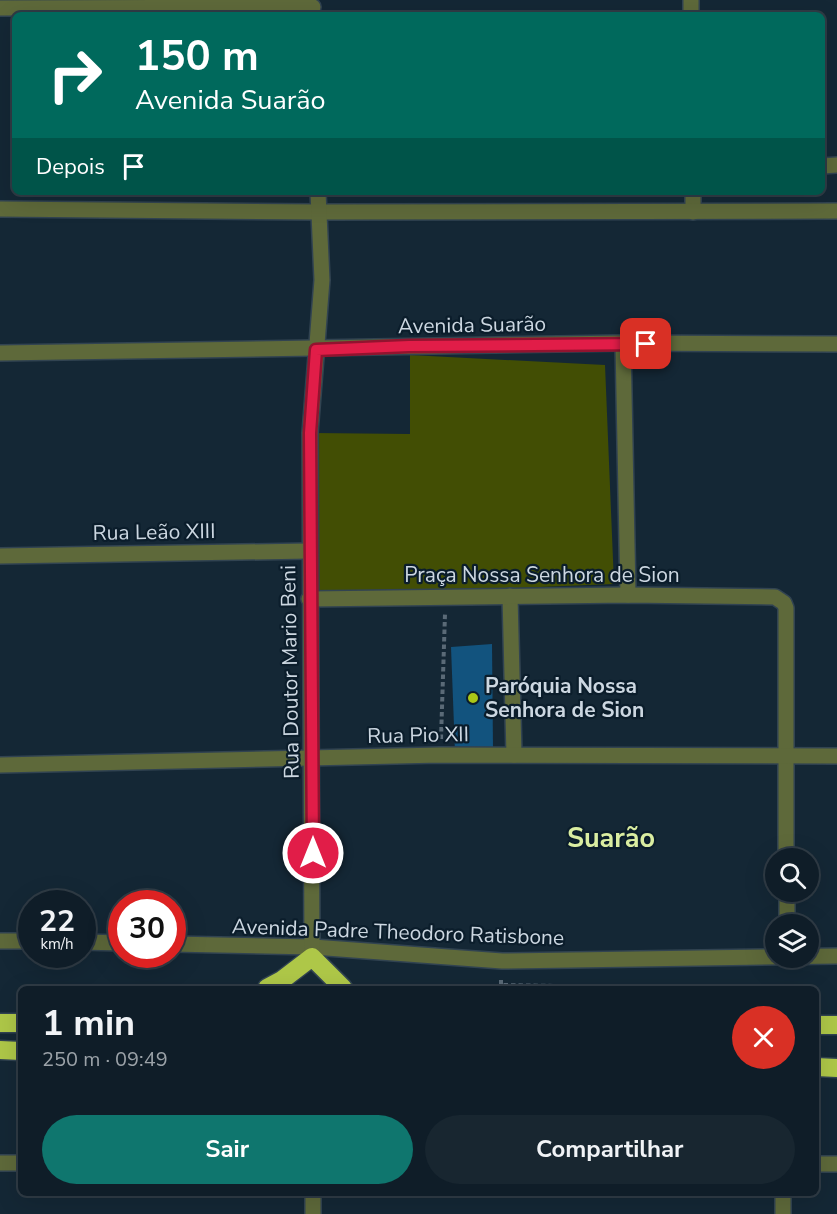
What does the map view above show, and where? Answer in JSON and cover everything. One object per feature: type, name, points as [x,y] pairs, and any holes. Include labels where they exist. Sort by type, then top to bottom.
[{"type":"highway","points":[[271,986],[282,980],[313,952],[341,986]]},
{"type":"highway","points":[[0,1023],[18,1023]]},
{"type":"highway","points":[[819,1025],[837,1025]]},
{"type":"highway","points":[[819,1067],[837,1068]]},
{"type":"street","points":[[0,8],[313,7]]},
{"type":"street","name":"Rua Doutor Mario Beni","points":[[313,952],[309,550],[310,433],[322,280],[318,195]]},
{"type":"street","points":[[693,195],[693,212]]},
{"type":"street","points":[[0,209],[318,212],[837,211]]},
{"type":"street","points":[[623,344],[628,595]]},
{"type":"street","name":"Avenida Suarão","points":[[0,353],[623,344],[837,344]]},
{"type":"street","name":"Rua Leão XIII","points":[[0,556],[309,550]]},
{"type":"street","name":"Praça Nossa Senhora de Sion","points":[[309,598],[628,595],[775,597],[784,603],[786,608],[785,756]]},
{"type":"street","points":[[510,596],[514,755]]},
{"type":"street","name":"Rua Pio XII","points":[[0,765],[440,755],[837,756]]},
{"type":"street","points":[[785,756],[786,848]]},
{"type":"street","points":[[0,940],[18,941]]},
{"type":"street","name":"Avenida Padre Theodoro Ratisbone","points":[[186,945],[502,961],[765,957]]},
{"type":"street","name":"Avenida Padre Theodoro Ratisbone","points":[[819,956],[837,956]]},
{"type":"street","points":[[0,1163],[18,1163]]},
{"type":"street","points":[[819,1164],[837,1164]]},
{"type":"street","points":[[312,1196],[313,1214]]},
{"type":"street","points":[[783,1196],[783,1214]]},
{"type":"path","points":[[440,755],[446,596]]},
{"type":"path","points":[[501,985],[560,986]]},
{"type":"green space","points":[[410,355],[605,365],[614,584],[314,596],[313,433],[410,434]]},
{"type":"building","name":"Paróquia Nossa Senhora de Sion","points":[[492,644],[493,749],[455,752],[451,647]]},
{"type":"place","name":"Paróquia Nossa Senhora de Sion","points":[[473,698]]},
{"type":"district","name":"Suarão","points":[[611,838]]},
{"type":"route","points":[[313,853],[309,550],[310,433],[316,350],[409,346],[646,344]]}]
